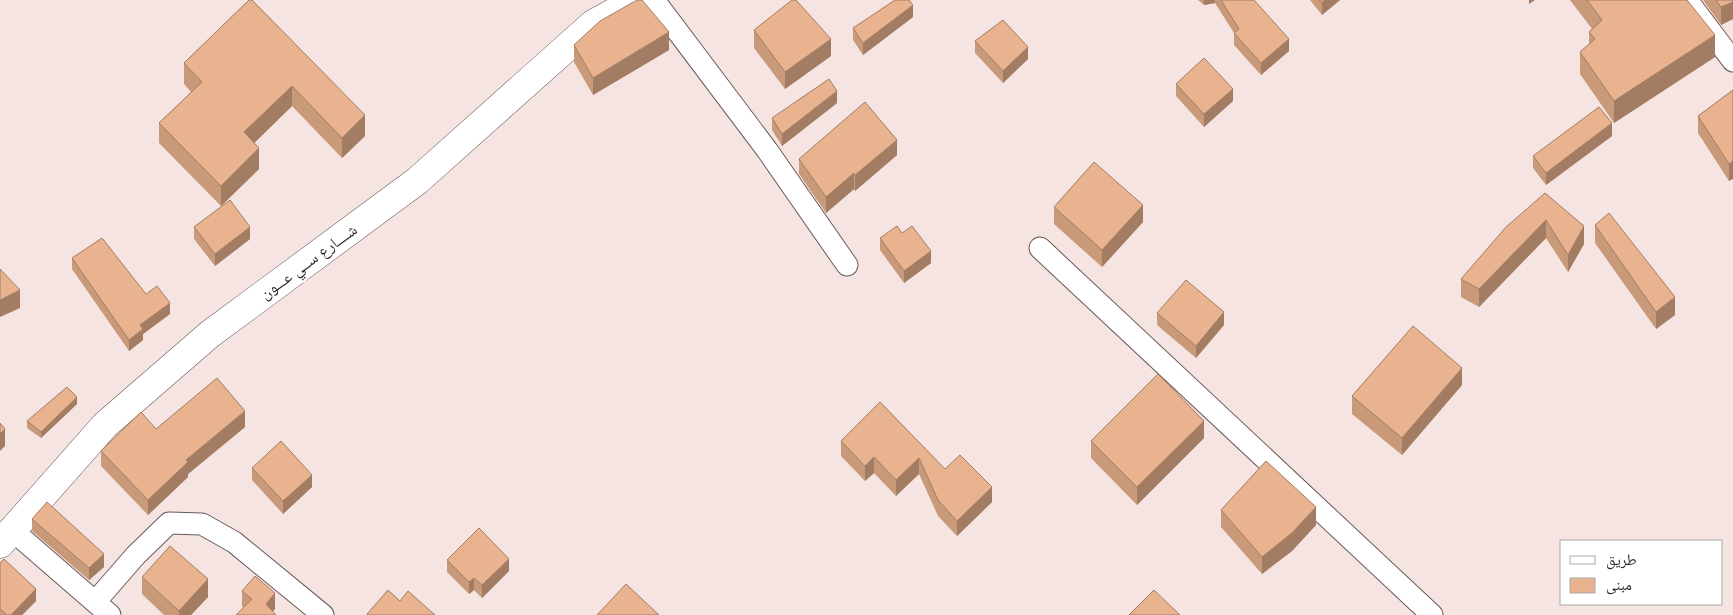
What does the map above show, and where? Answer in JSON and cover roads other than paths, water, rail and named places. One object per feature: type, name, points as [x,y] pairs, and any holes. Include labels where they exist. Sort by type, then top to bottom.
[{"type":"street","name":"شــــارع ســي عـــون","points":[[6,537],[105,426],[210,334],[417,181],[593,24],[636,0]]},
{"type":"street","points":[[654,0],[766,150],[847,265]]},
{"type":"street","points":[[1687,0],[1733,61]]},
{"type":"street","points":[[1040,248],[1422,612]]},
{"type":"street","points":[[6,537],[102,608],[136,556],[169,523],[202,524],[234,542],[323,615]]}]
